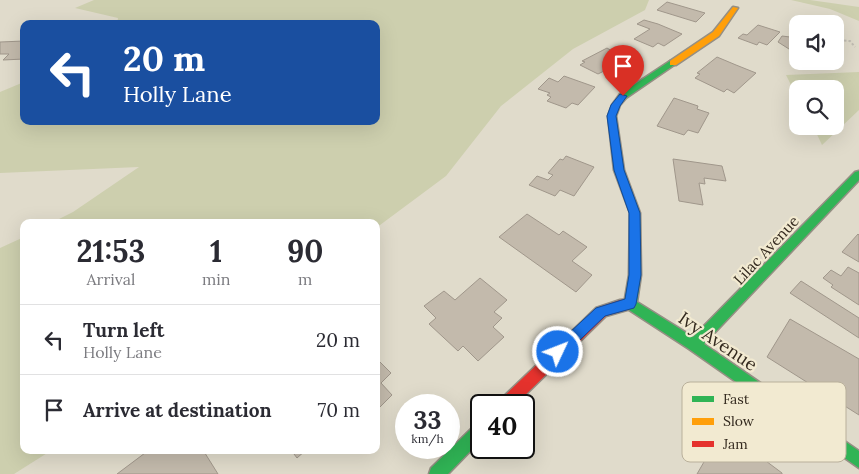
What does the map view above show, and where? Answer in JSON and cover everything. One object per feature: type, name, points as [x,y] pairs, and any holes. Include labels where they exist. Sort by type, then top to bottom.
[{"type":"street","points":[[516,394],[601,312],[620,305],[630,304],[635,275],[634,213],[619,170],[612,116],[616,105],[623,96],[716,34],[724,26],[735,8]]},
{"type":"street","name":"Lilac Avenue","points":[[694,345],[726,314],[859,174]]},
{"type":"street","name":"Ivy Avenue","points":[[630,304],[747,382]]},
{"type":"street","points":[[437,474],[470,440]]},
{"type":"street","name":"Ivy Avenue","points":[[846,451],[859,460]]},
{"type":"path","points":[[844,41],[850,41],[855,47]]},
{"type":"green space","points":[[94,0],[649,0],[645,10],[573,49],[501,106],[446,176],[380,225],[380,219],[59,219],[73,212],[139,167],[0,173],[0,92],[20,84],[20,125],[380,125],[380,20],[118,20],[118,18],[75,8]]},
{"type":"green space","points":[[791,0],[810,0],[859,7],[859,21],[830,9]]},
{"type":"green space","points":[[859,72],[859,110],[844,124],[844,80],[789,81],[786,75]]},
{"type":"green space","points":[[817,135],[833,135],[822,145]]},
{"type":"green space","points":[[20,239],[20,454],[46,454],[14,474],[0,474],[0,248]]},
{"type":"building","points":[[667,2],[705,13],[696,22],[657,10]]},
{"type":"building","points":[[644,20],[682,34],[664,46],[658,43],[653,47],[634,39],[650,29],[637,24]]},
{"type":"building","points":[[758,25],[780,32],[767,45],[759,42],[757,45],[738,38],[743,34],[747,35]]},
{"type":"building","points":[[782,36],[789,37],[789,49],[778,42]]},
{"type":"building","points":[[20,41],[20,59],[3,60],[9,54],[0,54],[0,42]]},
{"type":"building","points":[[607,48],[636,63],[612,76],[604,71],[598,74],[580,65],[585,62],[582,61]]},
{"type":"building","points":[[717,57],[756,73],[734,93],[727,89],[724,92],[695,78],[700,74],[697,73]]},
{"type":"building","points":[[564,76],[595,87],[578,105],[572,103],[566,108],[547,101],[551,97],[547,95],[550,93],[538,89],[549,78],[558,82]]},
{"type":"building","points":[[674,98],[698,106],[697,109],[709,113],[698,133],[688,130],[684,135],[657,126]]},
{"type":"building","points":[[566,156],[594,167],[574,196],[560,190],[555,196],[529,185],[537,176],[548,180],[553,175],[548,173],[560,159],[563,160]]},
{"type":"building","points":[[673,159],[722,166],[726,181],[704,178],[705,184],[699,183],[703,205],[679,201]]},
{"type":"building","points":[[527,214],[559,235],[563,231],[587,247],[572,261],[592,275],[576,292],[499,237]]},
{"type":"building","points":[[859,235],[859,262],[842,252]]},
{"type":"building","points":[[848,267],[859,273],[859,305],[831,287],[833,285],[823,278],[831,270],[841,276]]},
{"type":"building","points":[[480,278],[507,300],[494,312],[502,318],[493,327],[504,337],[478,361],[463,346],[458,351],[429,324],[436,318],[424,306],[444,291],[455,300]]},
{"type":"building","points":[[801,281],[859,318],[859,338],[790,293]]},
{"type":"building","points":[[790,319],[859,359],[859,415],[846,407],[846,382],[807,382],[767,357]]},
{"type":"building","points":[[380,362],[391,373],[381,383],[392,395],[380,407]]},
{"type":"building","points":[[144,454],[206,454],[218,474],[117,474]]},
{"type":"building","points":[[704,462],[767,462],[782,473],[782,474],[697,474]]},
{"type":"traffic: fast","points":[[630,304],[635,275],[635,213],[619,170],[612,116],[616,105],[623,96],[673,63]]},
{"type":"traffic: fast","points":[[694,345],[726,314],[859,174]]},
{"type":"traffic: fast","points":[[630,304],[747,382]]},
{"type":"traffic: fast","points":[[437,474],[470,440]]},
{"type":"traffic: fast","points":[[846,451],[859,460]]},
{"type":"traffic: slow","points":[[673,63],[716,34],[735,8]]},
{"type":"traffic: jam","points":[[516,394],[601,312],[620,305],[630,304]]},
{"type":"route","points":[[558,352],[601,312],[620,305],[630,304],[635,275],[636,234],[634,213],[619,170],[612,116],[616,105],[623,96]]}]
